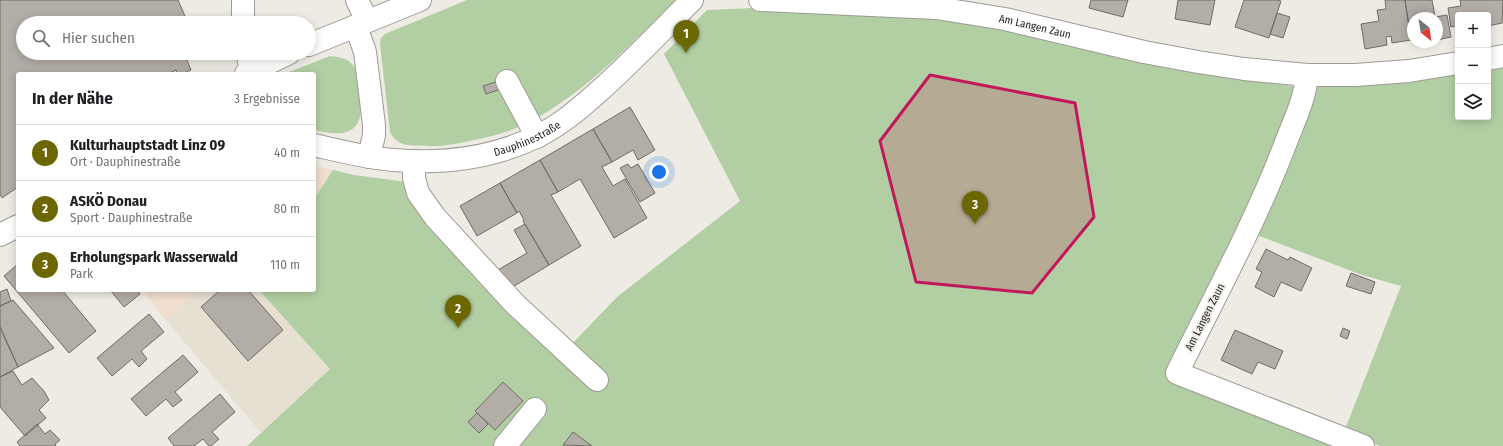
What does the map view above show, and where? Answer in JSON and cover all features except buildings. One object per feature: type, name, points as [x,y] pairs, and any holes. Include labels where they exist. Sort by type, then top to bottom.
[{"type":"street","points":[[243,0],[243,16]]},
{"type":"street","points":[[358,0],[374,126],[374,135],[369,157]]},
{"type":"street","points":[[316,42],[420,0]]},
{"type":"street","name":"Dauphinestraße","points":[[316,145],[369,157],[414,161],[445,161],[475,157],[504,150],[537,137],[581,107],[615,77],[692,0]]},
{"type":"street","name":"Am Langen Zaun","points":[[760,0],[936,8],[1005,19],[1144,52],[1306,81],[1408,71],[1455,63]]},
{"type":"street","points":[[1491,58],[1503,56]]},
{"type":"street","points":[[249,68],[270,60]]},
{"type":"street","points":[[507,81],[537,137]]},
{"type":"street","name":"Am Langen Zaun","points":[[1306,81],[1278,163],[1248,231],[1177,373],[1363,446]]},
{"type":"street","points":[[414,161],[414,178],[418,193],[435,218],[515,304],[597,380]]},
{"type":"street","points":[[0,235],[16,227]]},
{"type":"street","points":[[505,446],[535,409]]},
{"type":"highlighted area","points":[[930,75],[1075,103],[1094,217],[1032,293],[916,282],[880,141]]},
{"type":"shaded area","points":[[316,166],[333,170],[316,196]]},
{"type":"shaded area","points":[[144,292],[197,292],[165,319]]},
{"type":"shaded area","points":[[197,292],[261,292],[330,369],[261,433],[165,319]]},
{"type":"green space","points":[[467,0],[676,0],[583,87],[563,102],[519,127],[488,137],[443,146],[406,145],[401,143],[393,137],[390,132],[380,44],[381,38],[385,34]]},
{"type":"green space","points":[[754,8],[954,18],[1183,70],[1293,86],[1291,113],[1172,382],[1348,446],[247,446],[330,369],[261,292],[316,292],[316,196],[333,170],[354,175],[407,182],[425,191],[569,347],[617,297],[740,201],[664,54],[707,10]]},
{"type":"green space","points":[[330,56],[340,57],[353,65],[358,76],[359,84],[360,118],[356,126],[351,130],[339,133],[316,130],[316,72],[289,72]]},
{"type":"green space","points":[[1503,63],[1503,446],[1380,446],[1344,432],[1401,286],[1362,275],[1254,234],[1317,80],[1455,71],[1455,120],[1491,120],[1491,65]]},
{"type":"place","name":"Kulturhauptstadt Linz 09","points":[[686,53]]},
{"type":"place","name":"Erholungspark Wasserwald","points":[[975,224]]},
{"type":"place","name":"ASKÖ Donau","points":[[458,328]]}]
